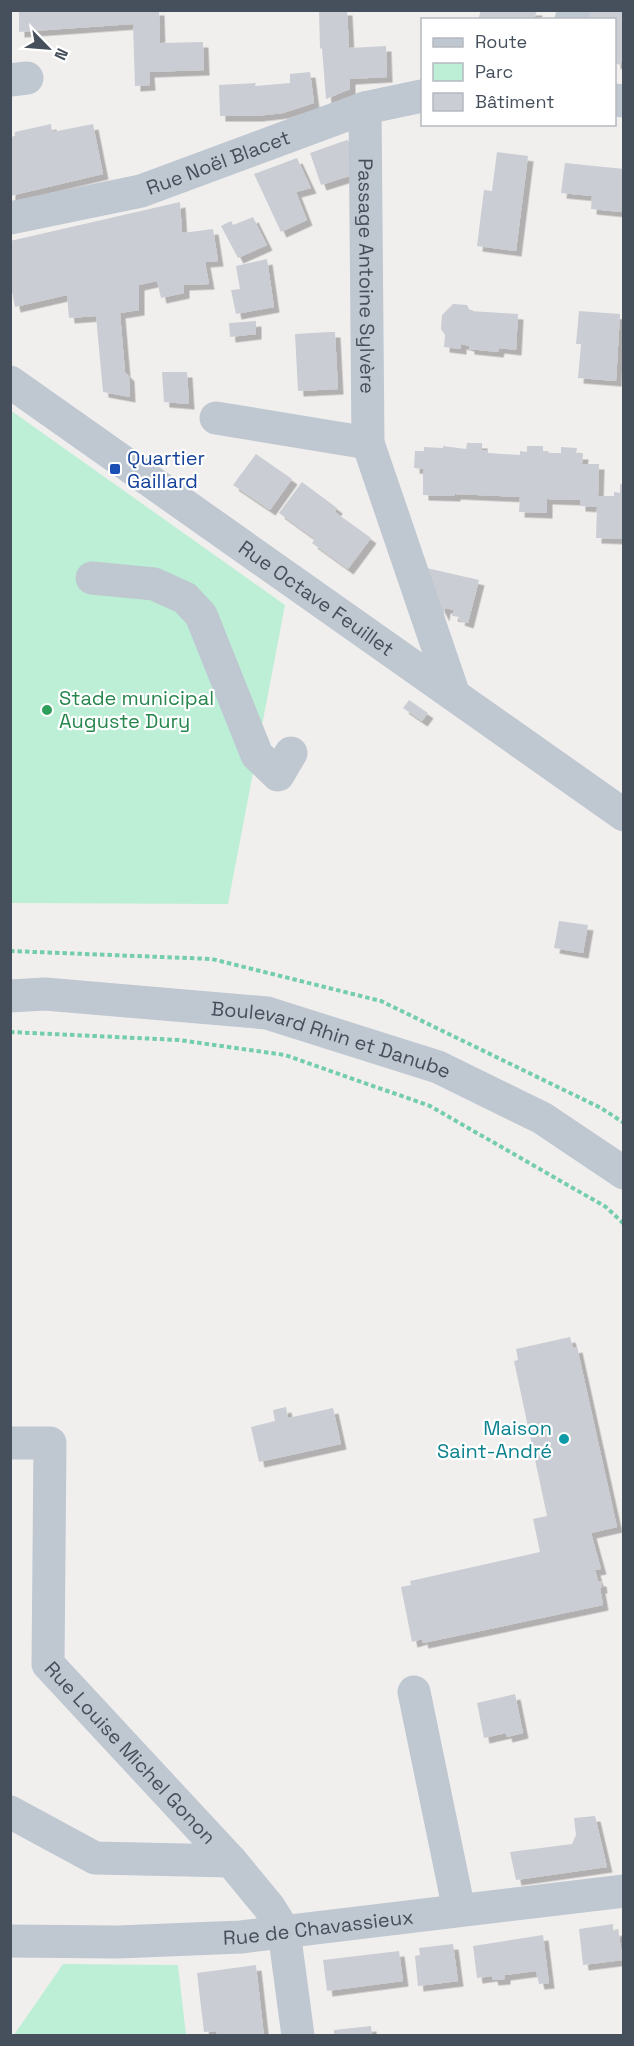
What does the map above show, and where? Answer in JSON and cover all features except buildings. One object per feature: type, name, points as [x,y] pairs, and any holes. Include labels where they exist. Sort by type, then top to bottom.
[{"type":"street","name":"Rue Noël Blacet","points":[[10,218],[141,191],[365,108],[421,96]]},
{"type":"street","name":"Passage Antoine Sylvère","points":[[365,108],[368,443],[454,695]]},
{"type":"street","name":"Rue Octave Feuillet","points":[[10,382],[624,815]]},
{"type":"street","points":[[216,418],[368,443]]},
{"type":"street","points":[[92,578],[154,584],[185,598],[201,615],[256,755],[278,775],[291,753]]},
{"type":"street","name":"Boulevard Rhin et Danube","points":[[10,996],[45,994],[267,1013],[438,1067],[542,1118],[624,1173]]},
{"type":"street","name":"Rue Louise Michel Gonon","points":[[10,1443],[50,1443],[48,1664],[231,1861],[269,1907],[284,1931]]},
{"type":"street","points":[[414,1692],[459,1910]]},
{"type":"street","points":[[10,1812],[95,1858],[231,1861]]},
{"type":"street","name":"Rue de Chavassieux","points":[[10,1941],[118,1942],[241,1937],[624,1891]]},
{"type":"street","points":[[284,1931],[297,2036]]},
{"type":"path","points":[[10,1032],[179,1040],[285,1055],[430,1107],[606,1207],[624,1224]]},
{"type":"green space","points":[[13,412],[285,605],[228,904],[11,903],[10,413]]},
{"type":"green space","points":[[63,1964],[178,1965],[186,2035],[14,2035]]},
{"type":"place","name":"Quartier Gaillard","points":[[115,469]]},
{"type":"place","name":"Stade municipal Auguste Dury","points":[[47,710]]},
{"type":"place","name":"Maison Saint-André","points":[[564,1439]]}]
